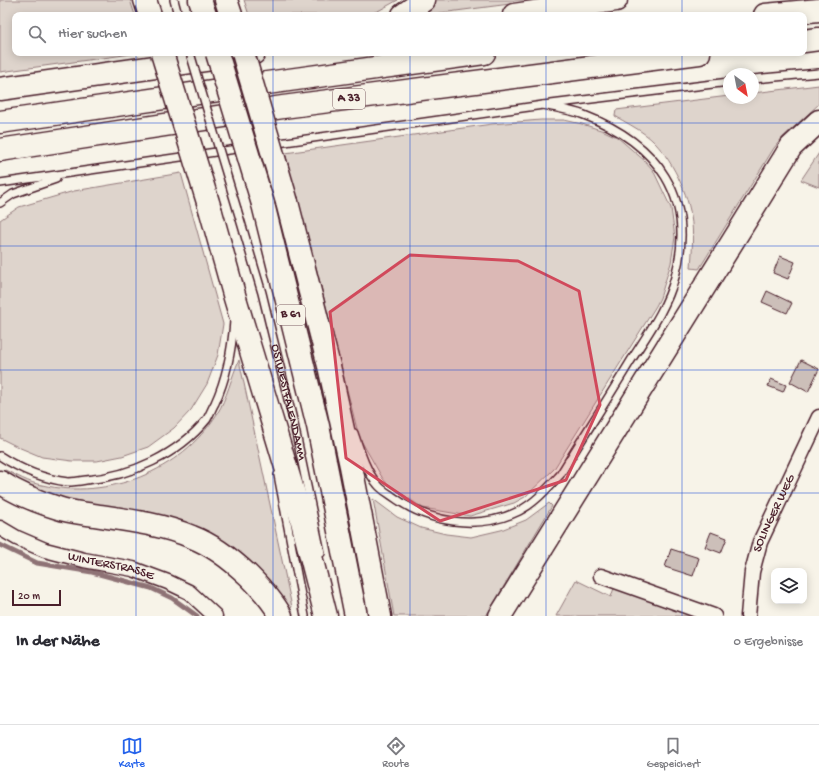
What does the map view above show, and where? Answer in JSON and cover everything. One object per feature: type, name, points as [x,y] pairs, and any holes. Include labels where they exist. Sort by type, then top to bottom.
[{"type":"highway","points":[[200,0],[204,12]]},
{"type":"highway","points":[[226,0],[230,12]]},
{"type":"highway","points":[[407,12],[424,0]]},
{"type":"highway","points":[[534,12],[616,0]]},
{"type":"highway","points":[[797,12],[819,10]]},
{"type":"highway","points":[[807,41],[819,39]]},
{"type":"highway","points":[[163,56],[211,212],[235,298],[301,517],[326,616]]},
{"type":"highway","name":"OSTWESTFALENDAMM","points":[[218,56],[263,204],[318,426],[356,616]]},
{"type":"highway","points":[[0,89],[233,56]]},
{"type":"highway","points":[[244,56],[287,202],[329,366],[352,466],[380,616]]},
{"type":"highway","name":"A 33","points":[[0,122],[462,56]]},
{"type":"highway","name":"A 33","points":[[0,150],[283,108],[676,56]]},
{"type":"highway","points":[[500,616],[759,200],[790,147],[819,121]]},
{"type":"highway","points":[[0,482],[32,499],[59,508],[168,529],[192,537],[216,549],[236,564],[259,586],[281,616]]},
{"type":"street","name":"SOLINGER WEG","points":[[748,616],[752,572],[760,542],[819,417]]},
{"type":"street","name":"WINTERSTRASSE","points":[[0,528],[17,538],[45,550],[84,560],[133,569],[168,582],[189,592],[215,616]]},
{"type":"street","points":[[601,576],[714,616]]},
{"type":"lane","points":[[174,2],[177,12]]},
{"type":"lane","name":"OSTWESTFALENDAMM","points":[[191,56],[262,293],[294,424],[322,562]]},
{"type":"lane","points":[[759,78],[819,73]]},
{"type":"lane","points":[[0,184],[543,105],[723,83]]},
{"type":"lane","points":[[351,423],[364,463],[378,486],[402,504],[425,515],[445,520],[470,523],[497,520],[520,511],[542,494],[560,475],[660,313],[675,277],[681,242],[680,216],[674,192],[661,168],[638,145],[614,128],[582,114],[543,105]]},
{"type":"lane","points":[[0,203],[13,194],[42,183],[85,171]]},
{"type":"lane","points":[[235,298],[269,438]]},
{"type":"lane","points":[[0,456],[12,464],[37,475],[68,482],[102,479],[129,472],[158,459],[185,441],[207,418],[221,390],[230,362],[235,298]]},
{"type":"lane","points":[[329,366],[346,408]]},
{"type":"lane","points":[[277,469],[305,616]]},
{"type":"lane","points":[[324,577],[330,616]]},
{"type":"highlighted area","points":[[410,255],[518,261],[579,291],[600,405],[566,480],[440,521],[346,458],[330,312]]},
{"type":"shaded area","points":[[0,0],[130,0],[134,12],[12,12],[12,56],[117,56],[0,72]]},
{"type":"shaded area","points":[[244,0],[398,0],[375,12],[248,12]]},
{"type":"shaded area","points":[[436,0],[541,0],[448,12],[424,12],[423,10]]},
{"type":"shaded area","points":[[819,85],[819,104],[783,137],[774,148],[699,269],[691,268],[692,222],[689,206],[681,183],[669,161],[654,142],[639,130],[615,116],[616,110],[723,97],[723,104],[759,104],[759,92]]},
{"type":"shaded area","points":[[541,120],[564,120],[604,131],[617,137],[645,161],[653,170],[671,208],[675,237],[671,263],[656,306],[554,469],[525,497],[514,503],[470,516],[423,508],[389,485],[383,479],[359,437],[316,267],[285,153],[492,124]]},
{"type":"shaded area","points":[[819,153],[819,187],[801,180]]},
{"type":"shaded area","points":[[181,173],[223,324],[218,355],[207,384],[191,410],[174,428],[148,447],[122,456],[97,461],[72,461],[42,457],[0,438],[0,220],[19,207],[74,191]]},
{"type":"shaded area","points":[[239,360],[292,607],[289,609],[266,579],[95,505],[61,498],[37,490],[4,473],[5,470],[27,481],[37,484],[67,489],[92,488],[117,484],[140,477],[163,466],[183,452],[202,434],[217,414]]},
{"type":"shaded area","points":[[373,499],[397,517],[421,528],[446,534],[471,537],[501,530],[526,520],[549,503],[552,506],[486,616],[394,616]]},
{"type":"shaded area","points":[[576,580],[611,597],[614,588],[691,616],[556,616]]},
{"type":"building","points":[[780,256],[795,262],[788,279],[773,273]]},
{"type":"building","points":[[767,291],[792,303],[787,313],[762,302]]},
{"type":"building","points":[[801,360],[819,369],[808,392],[790,382]]},
{"type":"building","points":[[771,379],[786,385],[783,392],[768,386]]},
{"type":"building","points":[[711,532],[727,538],[721,553],[705,547]]},
{"type":"building","points":[[671,549],[699,558],[693,576],[665,567]]},
{"type":"waterway","points":[[0,545],[37,563],[92,572],[151,588],[172,598],[197,616]]}]
